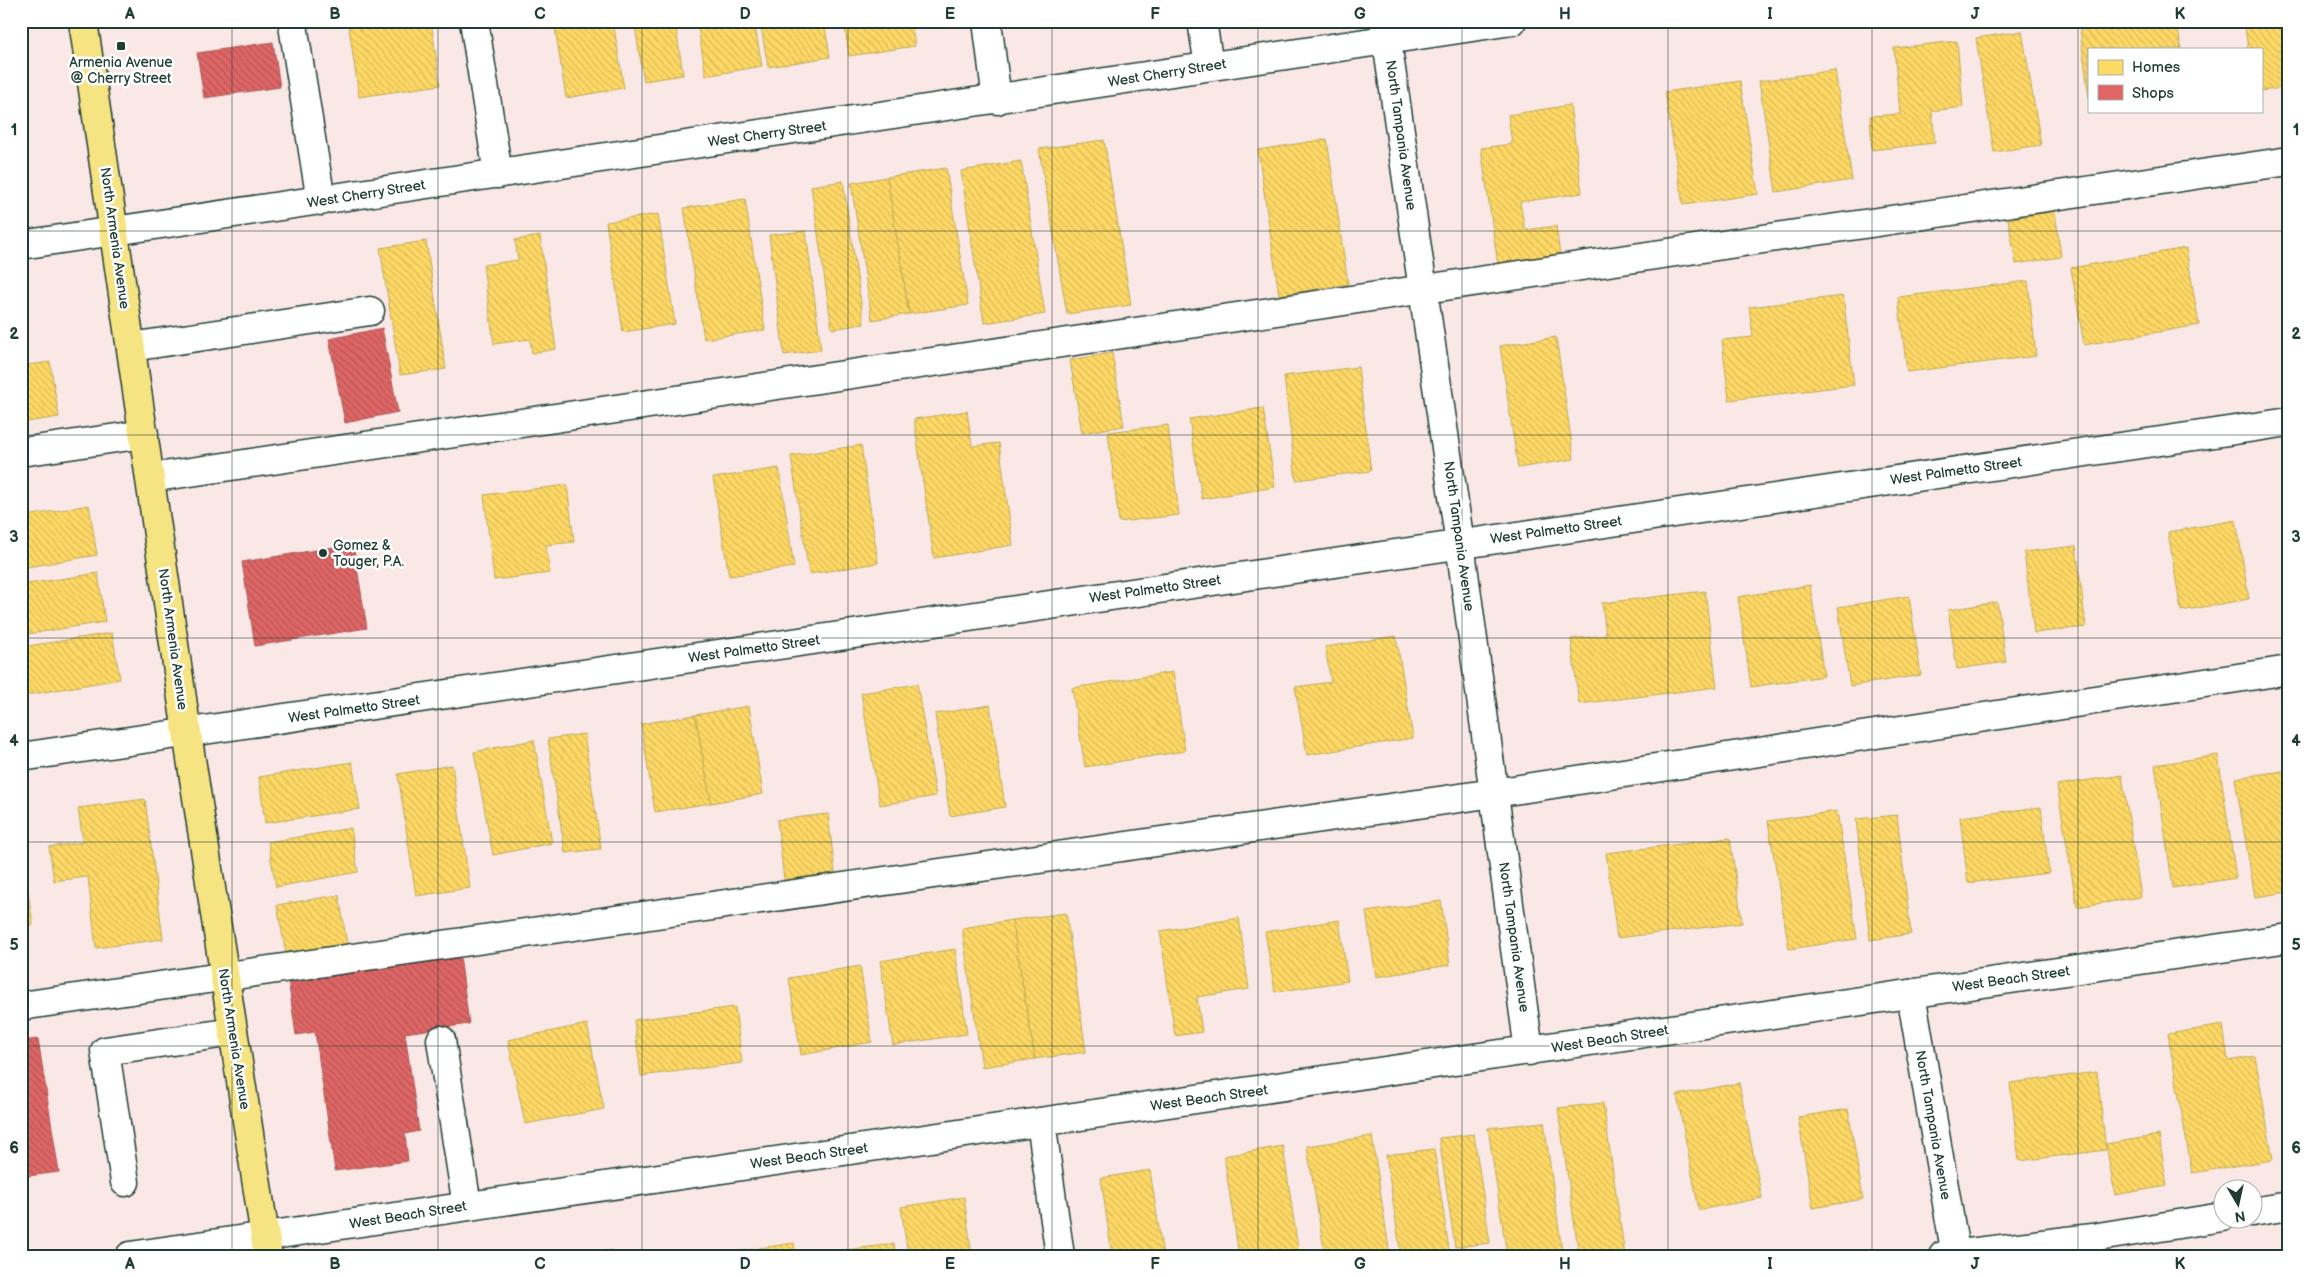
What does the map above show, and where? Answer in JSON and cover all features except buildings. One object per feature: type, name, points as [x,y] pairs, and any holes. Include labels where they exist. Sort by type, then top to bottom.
[{"type":"main road","name":"North Armenia Avenue","points":[[83,21],[187,733],[267,1246]]},
{"type":"street","points":[[474,21],[498,174]]},
{"type":"street","points":[[987,21],[997,100]]},
{"type":"street","points":[[1202,21],[1209,66]]},
{"type":"street","name":"West Cherry Street","points":[[21,245],[997,100],[1209,66],[1385,30],[1512,21]]},
{"type":"street","points":[[293,25],[322,201]]},
{"type":"street","name":"North Tampania Avenue","points":[[1385,30],[1424,288],[1529,1052]]},
{"type":"street","points":[[150,478],[2289,161]]},
{"type":"street","points":[[131,347],[370,311]]},
{"type":"street","name":"West Palmetto Street","points":[[21,757],[2289,422]]},
{"type":"street","points":[[21,452],[144,434]]},
{"type":"street","points":[[21,1006],[1494,793],[2289,670]]},
{"type":"street","name":"West Beach Street","points":[[130,1256],[267,1246],[467,1206],[1529,1052],[2289,938]]},
{"type":"street","name":"North Tampania Avenue","points":[[1911,994],[1951,1255]]},
{"type":"street","points":[[125,1182],[105,1051],[233,1032]]},
{"type":"street","points":[[441,1040],[467,1206]]},
{"type":"street","points":[[1041,1122],[1060,1256]]},
{"type":"street","points":[[2262,1210],[2289,1206]]},
{"type":"street","points":[[1951,1255],[2092,1238],[2212,1218]]},
{"type":"place","name":"Armenia Avenue @ Cherry Street","points":[[121,46]]},
{"type":"place","name":"Gomez & Touger, P.A.","points":[[323,553]]}]
